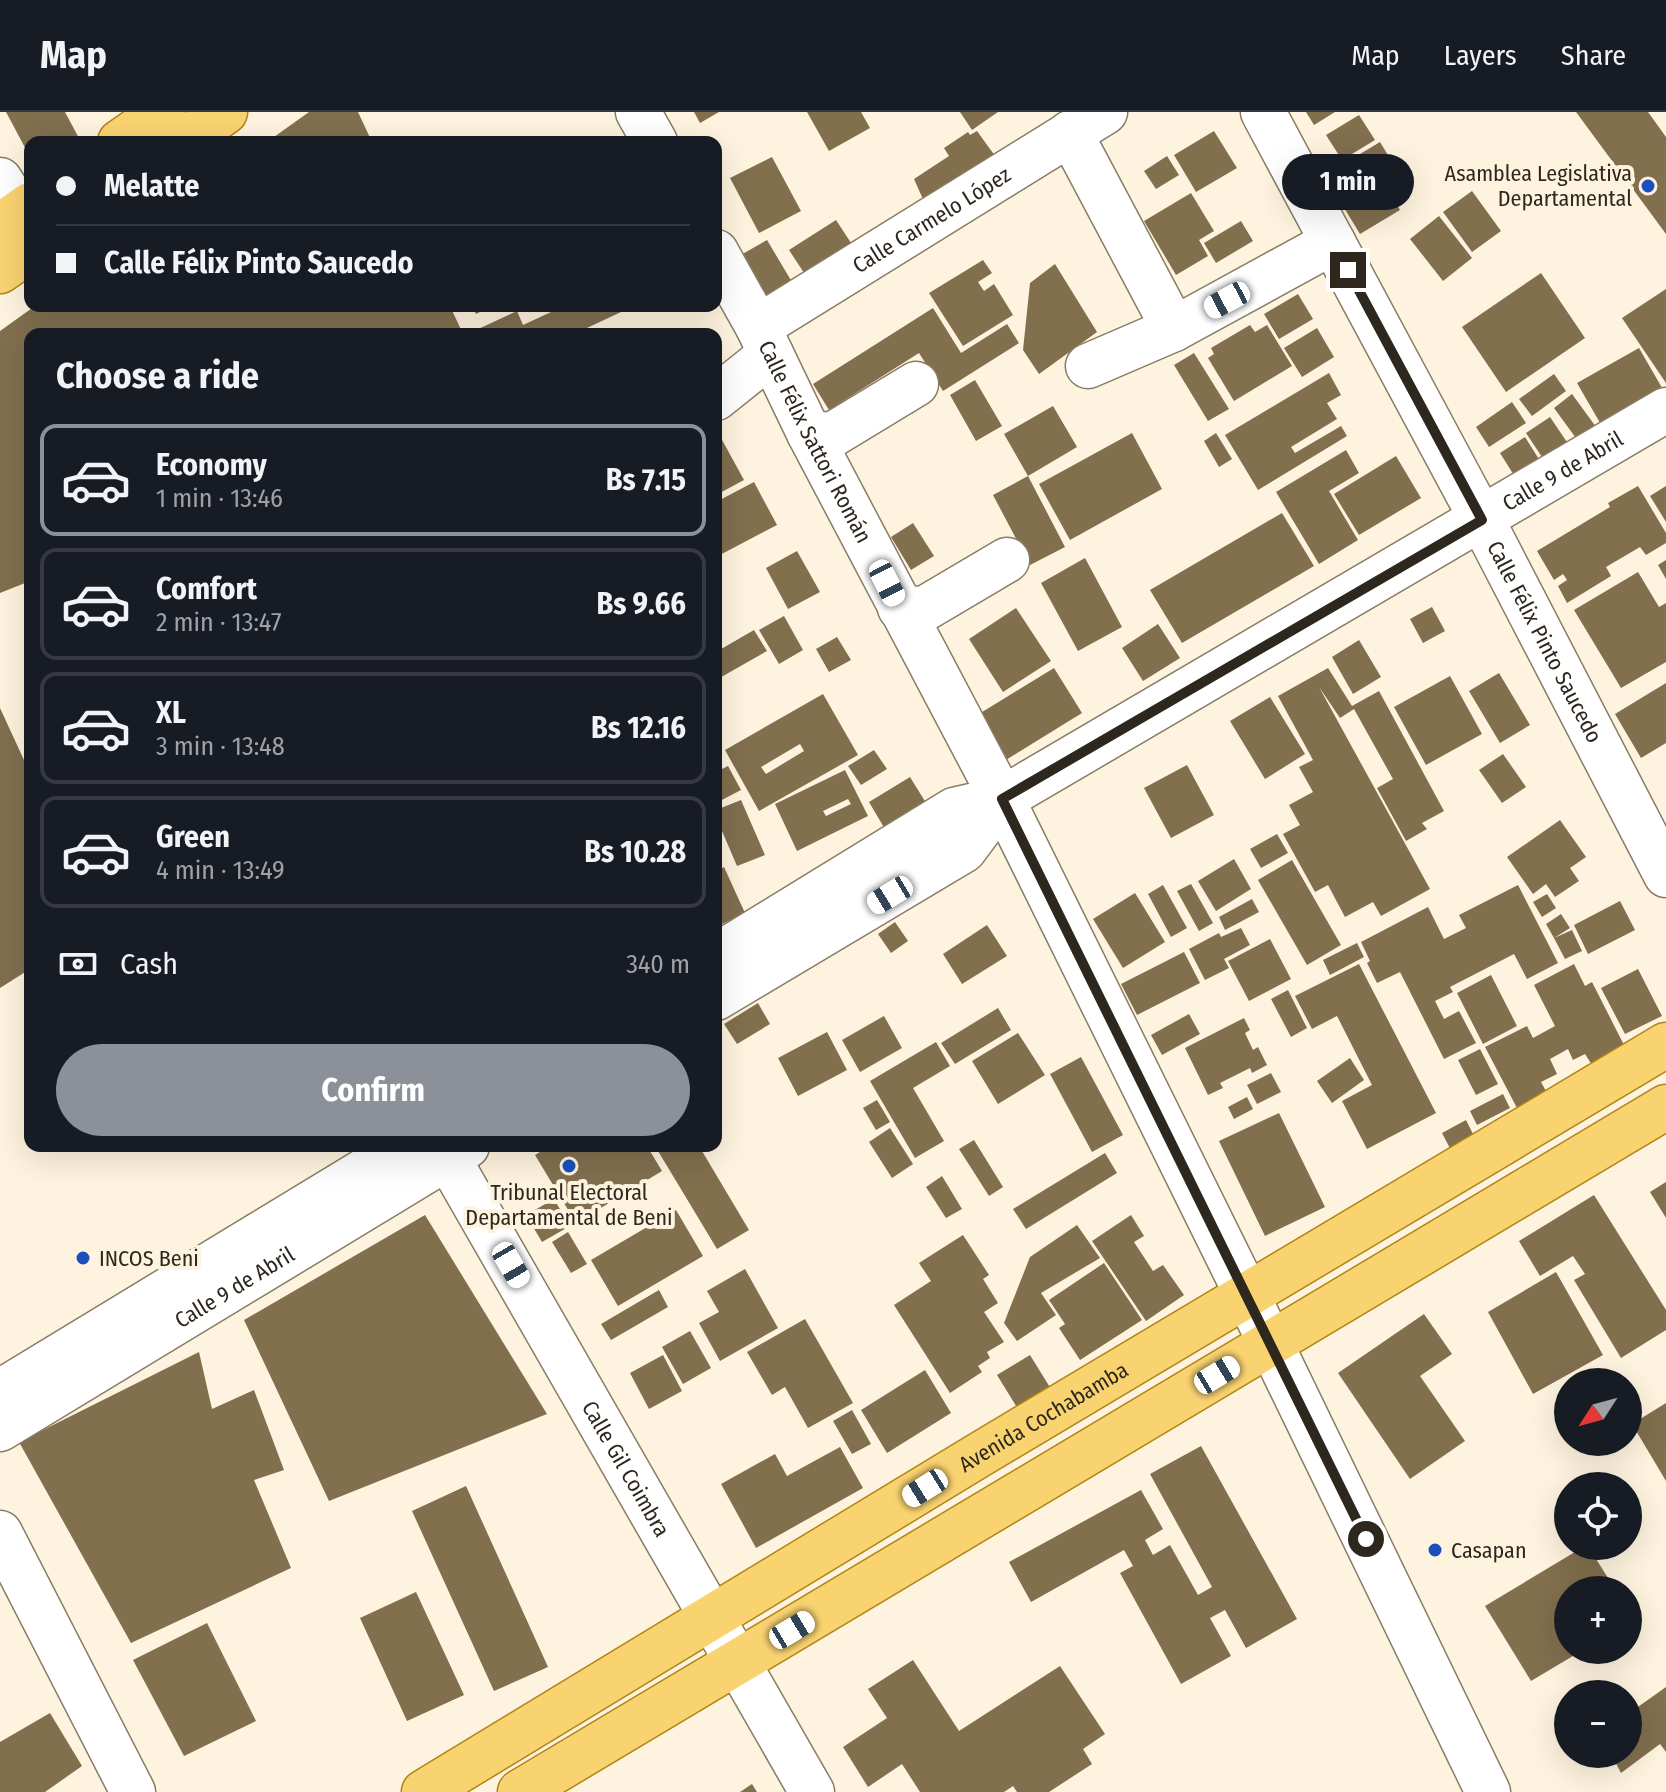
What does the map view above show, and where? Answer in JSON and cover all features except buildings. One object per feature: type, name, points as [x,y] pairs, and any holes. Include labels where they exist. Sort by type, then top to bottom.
[{"type":"main road","points":[[129,136],[163,112]]},
{"type":"main road","points":[[191,136],[225,112]]},
{"type":"main road","points":[[0,271],[18,217]]},
{"type":"main road","name":"Avenida Cochabamba","points":[[424,1792],[1666,1045]]},
{"type":"main road","points":[[520,1792],[1666,1107]]},
{"type":"street","points":[[638,112],[652,136]]},
{"type":"street","name":"Calle Félix Pinto Saucedo","points":[[1263,112],[1482,520],[1666,875]]},
{"type":"street","points":[[1087,123],[1174,329]]},
{"type":"street","name":"Calle Carmelo López","points":[[722,391],[764,341],[1087,123]]},
{"type":"street","points":[[1088,366],[1174,329],[1333,242]]},
{"type":"street","name":"Calle Félix Sattori Román","points":[[722,263],[1002,799],[1488,1792]]},
{"type":"street","points":[[809,433],[832,435],[916,384]]},
{"type":"street","name":"Calle 9 de Abril","points":[[722,952],[954,810],[1002,799],[1666,410]]},
{"type":"street","points":[[900,608],[924,609],[1007,560]]},
{"type":"street","name":"Calle 9 de Abril","points":[[722,994],[964,850],[1002,799]]},
{"type":"street","name":"Calle 9 de Abril","points":[[0,1392],[395,1152]]},
{"type":"street","name":"Calle 9 de Abril","points":[[0,1429],[449,1152]]},
{"type":"street","name":"Calle Gil Coimbra","points":[[453,1152],[812,1792]]},
{"type":"street","points":[[0,1533],[133,1792]]},
{"type":"place","name":"Asamblea Legislativa Departamental","points":[[1648,186]]},
{"type":"place","name":"Tribunal Electoral Departamental de Beni","points":[[569,1166]]},
{"type":"place","name":"INCOS Beni","points":[[83,1258]]},
{"type":"place","name":"Casapan","points":[[1435,1550]]},
{"type":"route","points":[[1348,270],[1482,520],[1002,799],[1366,1539]]}]
